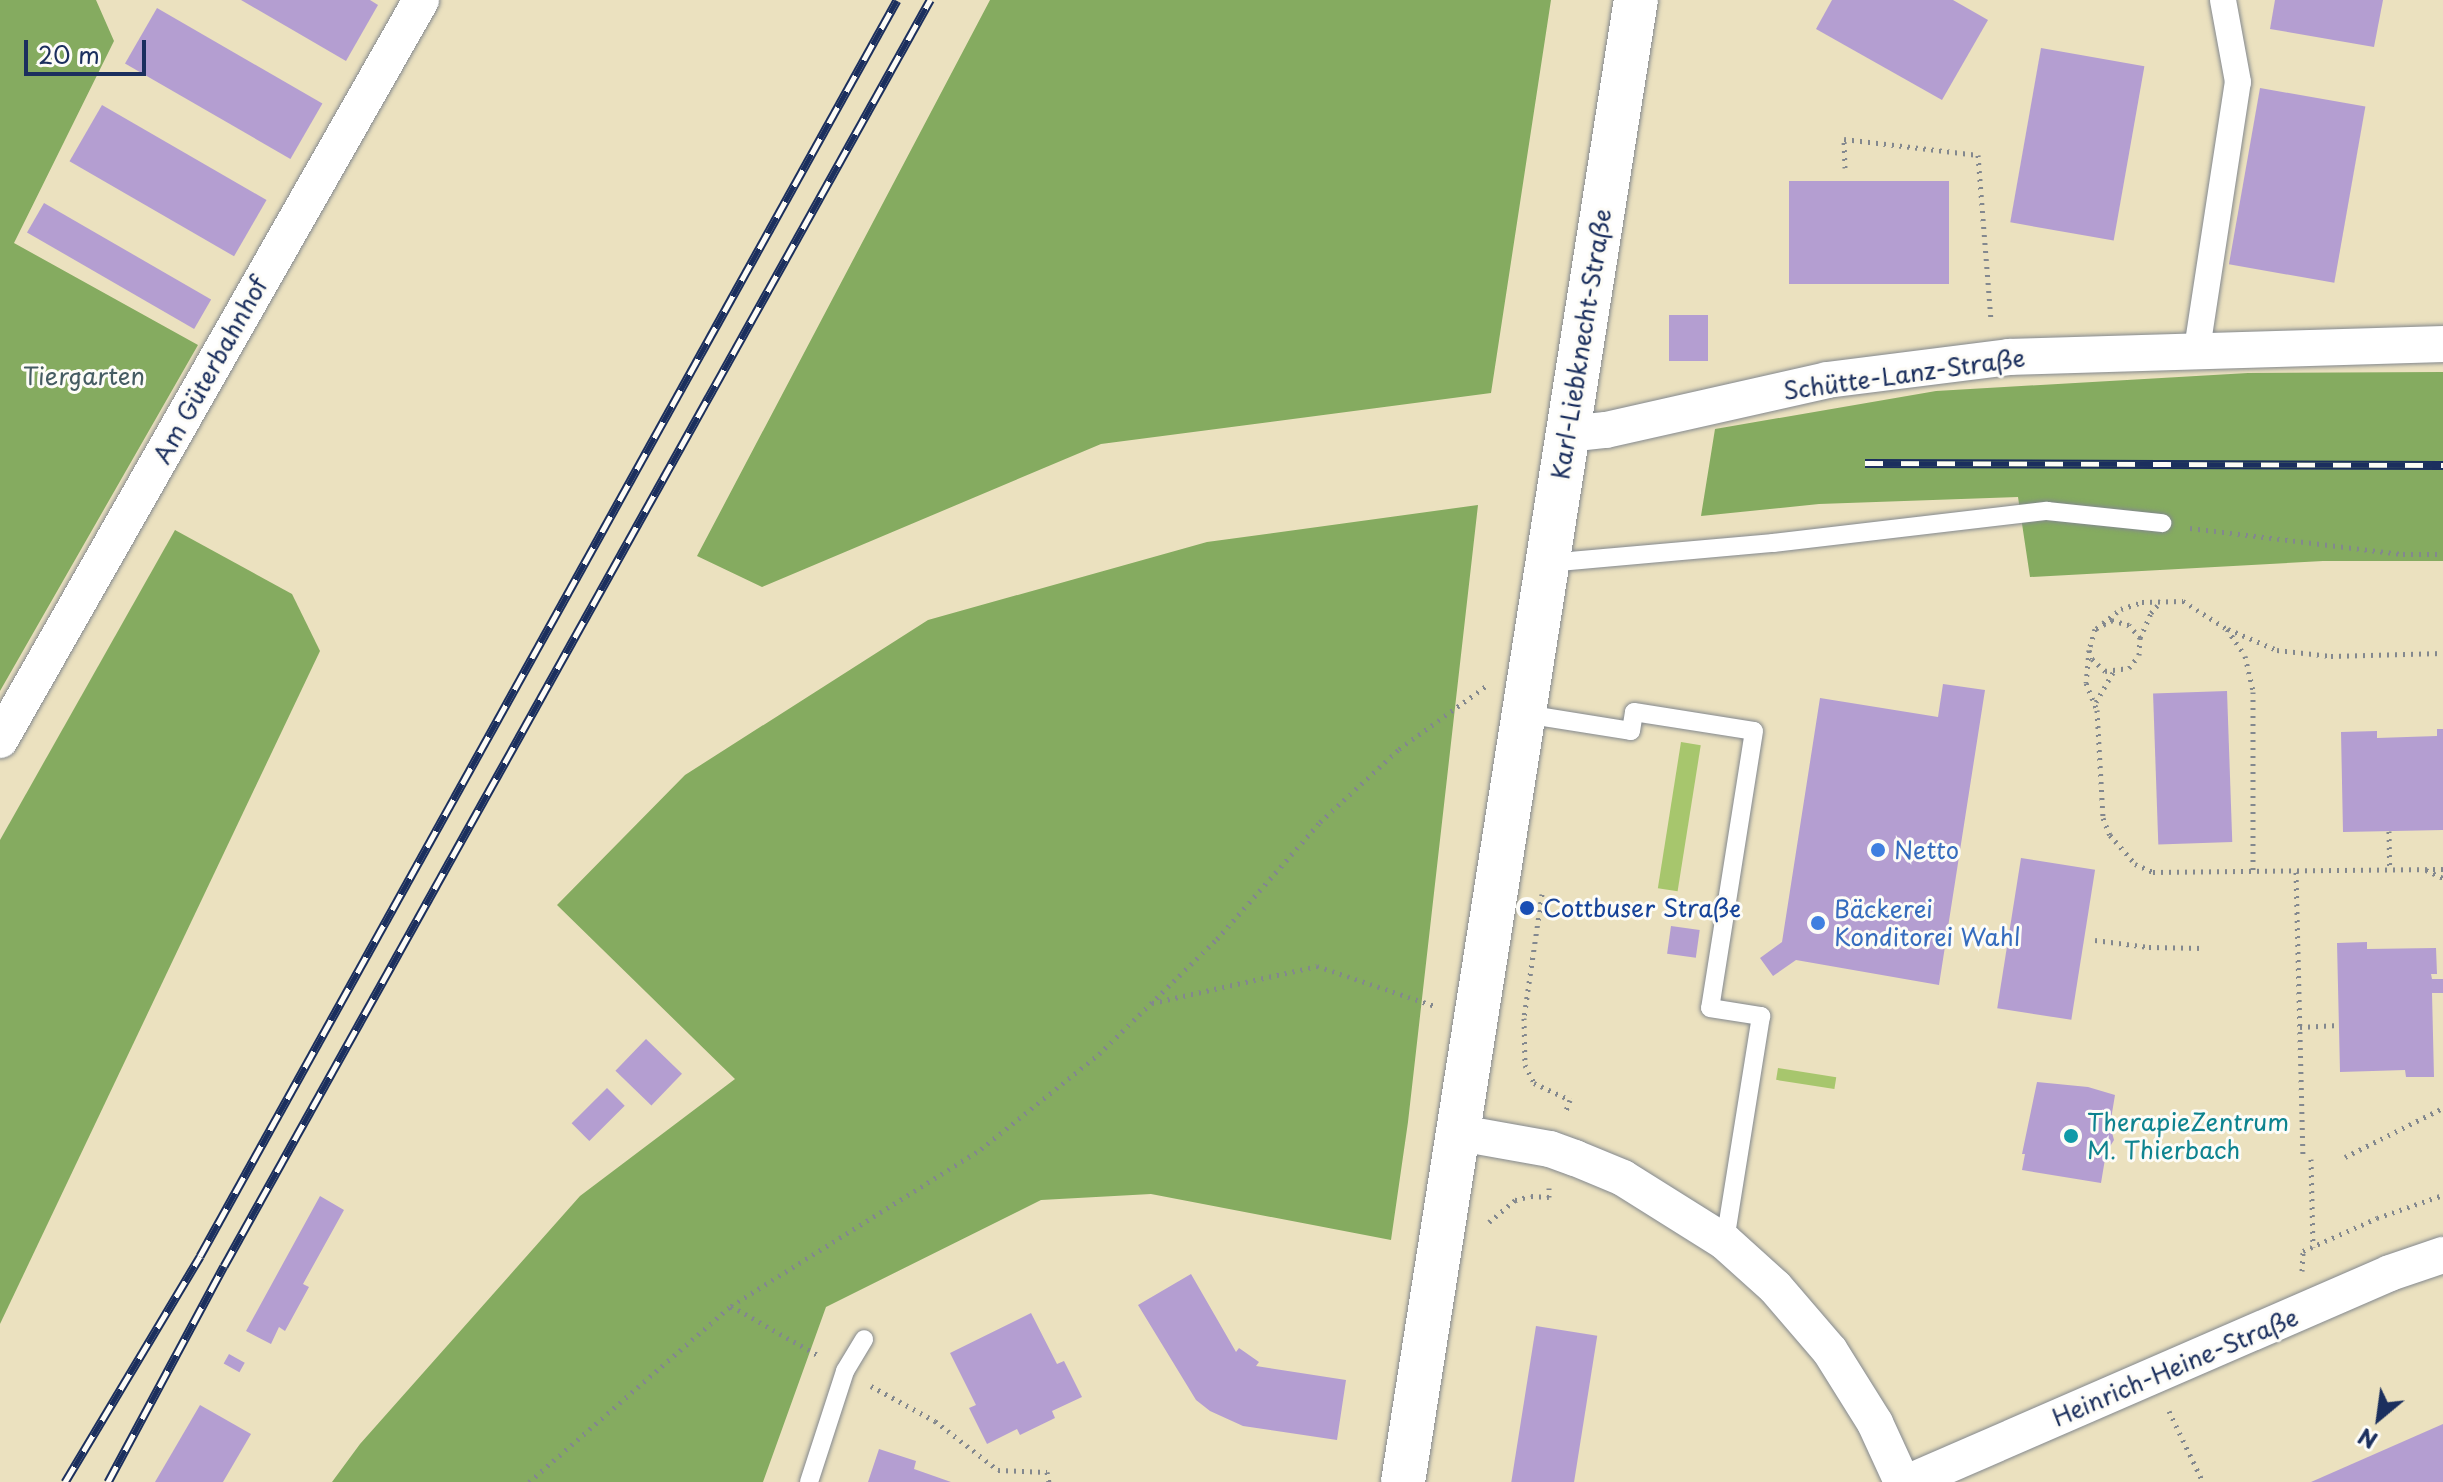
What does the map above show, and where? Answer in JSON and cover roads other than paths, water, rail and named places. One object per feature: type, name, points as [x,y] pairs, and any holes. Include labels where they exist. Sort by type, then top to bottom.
[{"type":"street","name":"Am Güterbahnhof","points":[[0,740],[421,0]]},
{"type":"street","name":"Karl-Liebknecht-Straße","points":[[1514,696],[1548,563],[1636,0]]},
{"type":"street","points":[[2197,349],[2238,82],[2223,0]]},
{"type":"street","name":"Schütte-Lanz-Straße","points":[[1567,434],[1606,430],[1827,380],[1994,358],[2197,349],[2443,344]]},
{"type":"street","points":[[1403,1482],[1460,1133],[1514,696]]},
{"type":"street","points":[[1460,1133],[1550,1149],[1623,1178],[1725,1242],[1775,1287],[1830,1351],[1875,1423],[1902,1482]]},
{"type":"street","name":"Heinrich-Heine-Straße","points":[[1909,1482],[2300,1313],[2443,1255]]},
{"type":"lane","points":[[1548,563],[1773,543],[2047,511],[2162,523]]},
{"type":"lane","points":[[1514,696],[1631,731],[1634,712],[1754,731],[1710,1008],[1761,1016],[1725,1242]]},
{"type":"lane","points":[[809,1482],[839,1367],[864,1339]]},
{"type":"railway","points":[[65,1482],[200,1256],[897,0]]},
{"type":"railway","points":[[108,1482],[224,1266],[930,0]]},
{"type":"railway","points":[[1865,463],[2443,465]]},
{"type":"place","name":"Netto","points":[[1878,850]]},
{"type":"place","name":"Cottbuser Straße","points":[[1527,908]]},
{"type":"place","name":"Bäckerei Konditorei Wahl","points":[[1818,923]]},
{"type":"place","name":"TherapieZentrum M. Thierbach","points":[[2071,1136]]},
{"type":"park label","name":"Tiergarten","points":[[84,376]]}]
